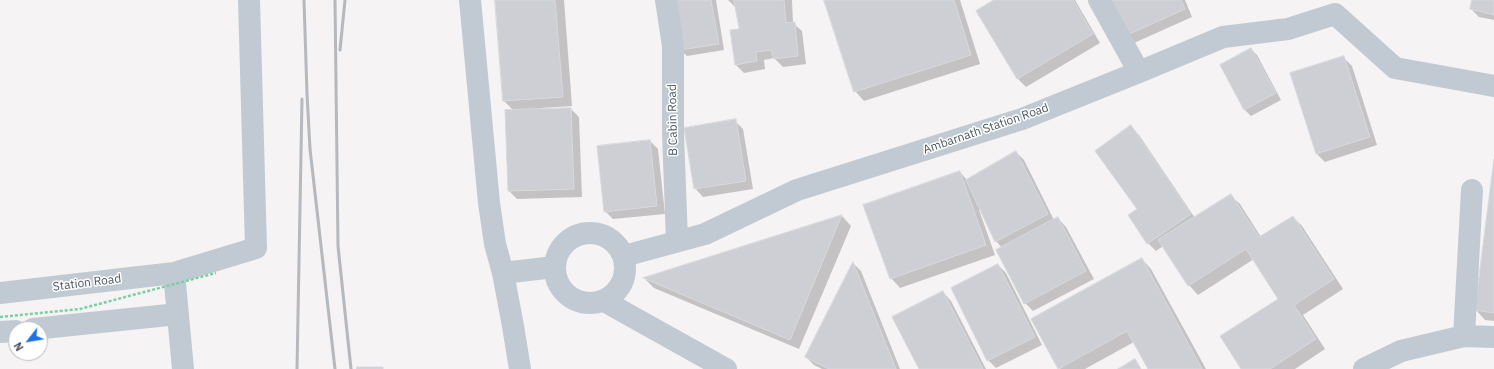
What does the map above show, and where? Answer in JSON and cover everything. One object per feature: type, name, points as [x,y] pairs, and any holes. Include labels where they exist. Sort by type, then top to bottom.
[{"type":"street","name":"Station Road","points":[[0,293],[174,273],[256,248],[249,0]]},
{"type":"street","points":[[470,0],[489,203],[495,244],[503,273],[520,369]]},
{"type":"street","name":"B Cabin Road","points":[[666,0],[673,46],[673,133],[677,241]]},
{"type":"street","points":[[1099,0],[1139,72]]},
{"type":"street","points":[[1338,7],[1395,68],[1494,86]]},
{"type":"street","name":"Ambarnath Station Road","points":[[624,256],[704,234],[797,190],[1022,119],[1223,37],[1288,29],[1338,7]]},
{"type":"street","points":[[1464,336],[1472,190]]},
{"type":"street","points":[[592,232],[604,235],[614,241],[624,256],[626,262],[626,274],[622,285],[614,294],[604,301],[593,304],[580,302],[570,297],[562,289],[556,279],[554,267],[562,246],[571,238],[581,233],[592,232]]},
{"type":"street","points":[[503,273],[554,267]]},
{"type":"street","points":[[174,273],[183,369]]},
{"type":"street","points":[[604,301],[726,369]]},
{"type":"street","points":[[48,327],[178,314]]},
{"type":"street","points":[[1364,369],[1401,351],[1464,336],[1494,337]]},
{"type":"path","points":[[0,318],[80,309],[216,273]]},
{"type":"building","points":[[495,0],[555,0],[563,97],[503,101]]},
{"type":"building","points":[[671,0],[711,0],[719,44],[680,50]]},
{"type":"building","points":[[734,0],[784,0],[786,23],[795,22],[798,56],[774,59],[771,50],[756,52],[757,61],[735,65],[730,30],[739,29]]},
{"type":"building","points":[[824,0],[954,0],[971,55],[854,92]]},
{"type":"building","points":[[994,0],[1073,0],[1093,34],[1017,79],[976,11]]},
{"type":"building","points":[[1109,0],[1181,0],[1185,9],[1125,36]]},
{"type":"building","points":[[1472,0],[1494,0],[1494,15],[1470,9]]},
{"type":"building","points":[[1251,48],[1276,93],[1244,110],[1220,65]]},
{"type":"building","points":[[1344,56],[1370,137],[1316,154],[1290,73]]},
{"type":"building","points":[[571,108],[574,189],[508,191],[505,110]]},
{"type":"building","points":[[736,119],[746,181],[694,189],[684,128]]},
{"type":"building","points":[[1131,125],[1191,214],[1147,244],[1128,215],[1137,209],[1095,151]]},
{"type":"building","points":[[650,140],[657,206],[604,212],[597,146]]},
{"type":"building","points":[[1016,151],[1048,214],[995,242],[966,180]]},
{"type":"building","points":[[1494,159],[1494,313],[1475,310]]},
{"type":"building","points":[[960,171],[986,245],[890,279],[863,205]]},
{"type":"building","points":[[1231,194],[1259,237],[1293,216],[1334,279],[1294,305],[1316,339],[1270,369],[1241,369],[1220,336],[1278,299],[1246,249],[1188,286],[1158,240]]},
{"type":"building","points":[[842,215],[790,340],[643,278]]},
{"type":"building","points":[[1058,217],[1086,271],[1024,304],[996,250]]},
{"type":"building","points":[[1142,258],[1202,369],[1148,369],[1127,331],[1058,369],[1031,319]]},
{"type":"building","points":[[853,262],[896,369],[829,369],[805,357]]},
{"type":"building","points":[[998,264],[1035,337],[987,361],[951,288]]},
{"type":"building","points":[[943,291],[983,369],[919,369],[892,317]]},
{"type":"building","points":[[1135,359],[1141,369],[1118,369]]},
{"type":"building","points":[[357,367],[383,367],[383,369],[357,369]]},
{"type":"railway","points":[[304,0],[310,149],[335,369]]},
{"type":"railway","points":[[335,0],[338,246],[351,369]]},
{"type":"railway","points":[[340,50],[345,0]]},
{"type":"railway","points":[[297,369],[302,99]]}]
